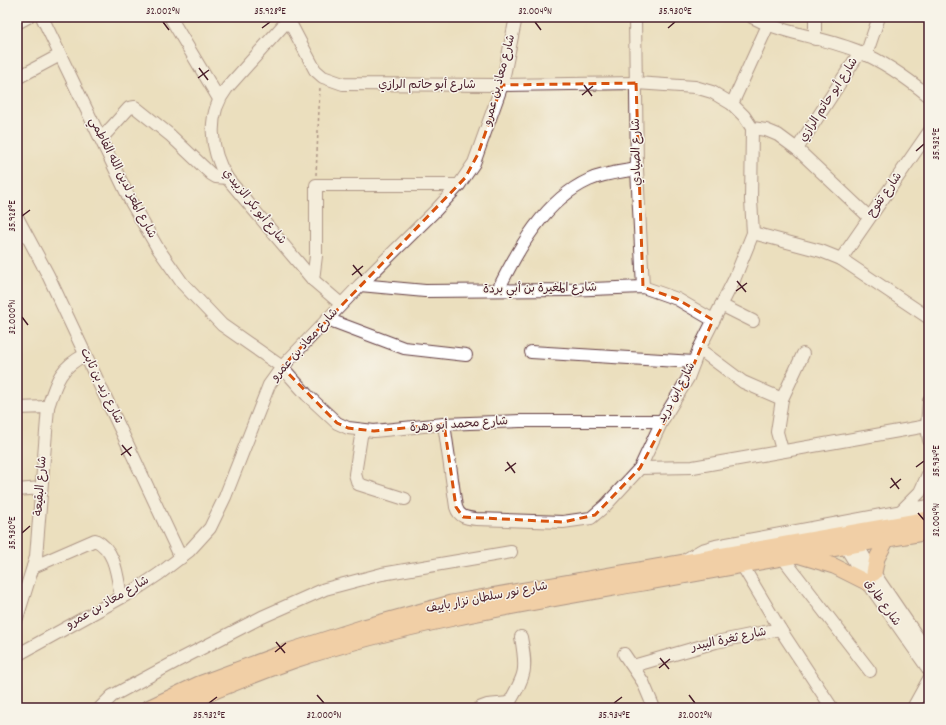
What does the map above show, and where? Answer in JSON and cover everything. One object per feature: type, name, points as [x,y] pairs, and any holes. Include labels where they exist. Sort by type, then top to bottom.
[{"type":"main road","points":[[847,540],[929,519]]},
{"type":"main road","points":[[847,540],[887,539],[929,532]]},
{"type":"main road","points":[[798,555],[871,578],[877,558],[887,539]]},
{"type":"main road","name":"شارع نور سلطان نزار باييف","points":[[148,708],[199,684],[241,667],[318,641],[401,617],[479,598],[681,563],[847,540]]},
{"type":"main road","name":"شارع نور سلطان نزار باييف","points":[[176,708],[252,675],[289,662],[383,635],[514,606],[798,555],[847,540]]},
{"type":"street","points":[[17,23],[28,17]]},
{"type":"street","name":"شارع المعز لدين الله الفاطمي","points":[[42,17],[131,202],[157,247],[184,284],[222,325],[282,367]]},
{"type":"street","points":[[170,17],[219,99]]},
{"type":"street","name":"شارع الصيادي","points":[[635,17],[637,169],[643,287]]},
{"type":"street","points":[[752,17],[768,25],[815,38],[863,54],[905,77],[929,96]]},
{"type":"street","points":[[815,17],[815,38]]},
{"type":"street","name":"شارع أبو حاتم الرازي","points":[[797,149],[863,54],[880,17]]},
{"type":"street","points":[[288,19],[311,63],[320,75]]},
{"type":"street","name":"شارع أبو بكر الزبيدي","points":[[288,19],[219,99],[214,117],[214,144],[217,158],[227,178],[313,280],[341,304]]},
{"type":"street","name":"شارع معاذ بن عمرو","points":[[17,655],[121,597],[181,558],[199,542],[216,518],[269,385],[282,367],[341,304],[436,210],[459,185],[478,154],[502,85],[518,20]]},
{"type":"street","points":[[732,104],[768,25]]},
{"type":"street","points":[[17,78],[60,55]]},
{"type":"street","name":"شارع أبو حاتم الرازي","points":[[320,75],[332,82],[348,85],[636,83],[704,89],[732,104],[744,116],[752,128],[766,130],[778,135],[797,149],[869,217]]},
{"type":"street","points":[[101,139],[129,108],[135,107],[166,131],[211,174],[218,178],[227,178]]},
{"type":"street","name":"شارع ابن دريد","points":[[444,424],[456,507],[457,512],[462,517],[476,520],[563,522],[591,518],[606,505],[640,468],[662,421],[681,391],[753,233],[751,200],[752,128]]},
{"type":"street","name":"شارع تفوح","points":[[841,259],[929,132]]},
{"type":"street","points":[[498,290],[510,265],[527,238],[562,198],[590,180],[611,173],[637,169]]},
{"type":"street","points":[[313,280],[316,256],[316,185],[459,185]]},
{"type":"street","name":"شارع زيد بن ثابت","points":[[17,217],[48,275],[181,558]]},
{"type":"street","points":[[753,233],[821,251],[841,259],[929,318]]},
{"type":"street","name":"شارع المغيرة بن أبي بردة","points":[[360,285],[424,291],[566,290],[643,287],[677,300],[713,320]]},
{"type":"street","points":[[721,305],[753,321]]},
{"type":"street","points":[[327,319],[404,348],[466,355]]},
{"type":"street","points":[[699,349],[743,382],[782,399]]},
{"type":"street","points":[[531,352],[694,362]]},
{"type":"street","name":"شارع البقيعة","points":[[17,618],[36,557],[48,407],[61,373],[68,364],[85,354]]},
{"type":"street","points":[[782,450],[777,432],[782,399],[803,354]]},
{"type":"street","name":"شارع محمد أبو زهرة","points":[[282,367],[307,395],[337,423],[348,428],[362,430],[405,429],[444,424],[520,421],[662,421]]},
{"type":"street","points":[[17,408],[48,407]]},
{"type":"street","points":[[928,408],[927,426],[929,440]]},
{"type":"street","points":[[640,468],[693,467],[782,450],[927,426]]},
{"type":"street","points":[[362,430],[355,474],[358,484],[404,499]]},
{"type":"street","points":[[900,512],[920,492],[929,472]]},
{"type":"street","points":[[17,490],[41,488]]},
{"type":"street","points":[[681,563],[709,548],[929,506]]},
{"type":"street","points":[[33,567],[95,540],[104,544],[112,556],[121,597]]},
{"type":"street","name":"شارع طارق","points":[[847,540],[929,670]]},
{"type":"street","points":[[100,708],[112,696],[177,661],[262,617],[325,589],[382,574],[511,552]]},
{"type":"street","points":[[783,558],[870,671]]},
{"type":"street","points":[[742,565],[780,629]]},
{"type":"street","name":"شارع طارق","points":[[871,578],[929,654]]},
{"type":"street","name":"شارع ثغرة البيدر","points":[[633,666],[691,648],[780,629],[832,708]]},
{"type":"street","points":[[479,708],[487,705],[510,706],[524,677],[525,656],[521,637]]},
{"type":"street","points":[[624,654],[643,682],[654,708]]},
{"type":"street","points":[[913,708],[929,679]]},
{"type":"path","points":[[316,185],[320,75]]},
{"type":"highlighted area","points":[[636,83],[643,287],[677,299],[713,320],[688,378],[640,468],[595,515],[563,522],[463,517],[456,507],[444,424],[374,431],[348,428],[337,423],[282,367],[465,178],[478,154],[502,85]]}]
